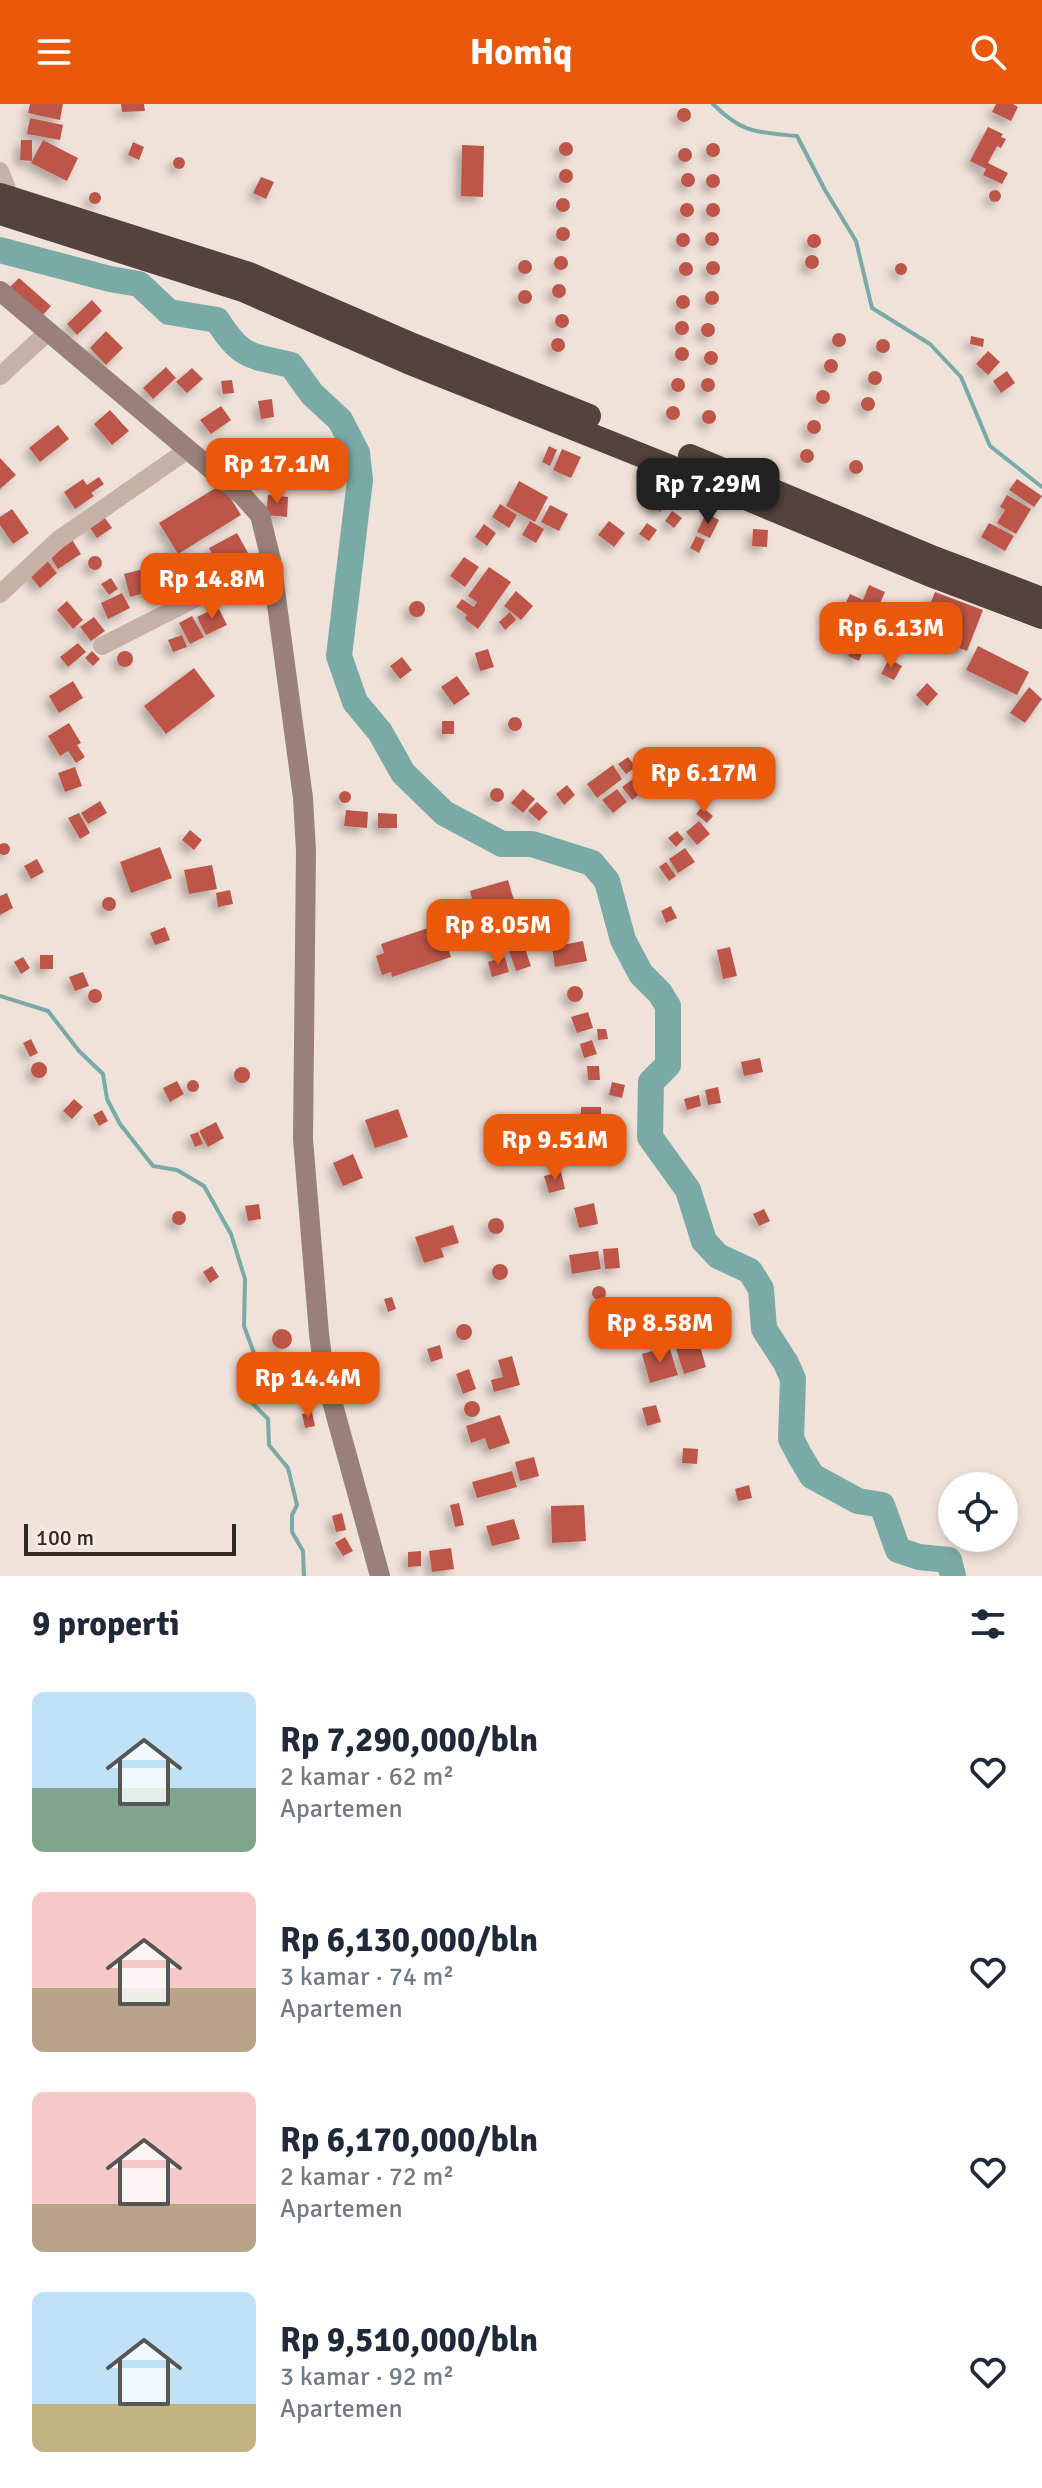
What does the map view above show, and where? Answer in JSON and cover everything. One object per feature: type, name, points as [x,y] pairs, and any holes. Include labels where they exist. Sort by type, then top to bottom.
[{"type":"highway","points":[[5,206],[243,290],[408,362],[998,591],[1042,617]]},
{"type":"highway","points":[[998,591],[1042,599]]},
{"type":"street","points":[[0,171],[5,206]]},
{"type":"street","points":[[0,291],[189,449],[260,515],[271,560],[303,798],[306,851],[303,1139],[319,1334],[324,1372],[380,1576]]},
{"type":"street","points":[[0,376],[49,331]]},
{"type":"street","points":[[0,594],[58,540],[189,449]]},
{"type":"street","points":[[102,646],[271,560]]},
{"type":"building","points":[[30,104],[63,104],[60,120],[28,113]]},
{"type":"building","points":[[121,104],[144,104],[145,111],[122,112]]},
{"type":"building","points":[[996,104],[1018,107],[1011,121],[992,112]]},
{"type":"building","points":[[684,108],[691,115],[684,122],[677,115]]},
{"type":"building","points":[[30,118],[63,125],[60,140],[27,134]]},
{"type":"building","points":[[988,127],[1003,134],[1001,137],[1006,139],[1001,148],[997,146],[988,163],[1008,173],[1002,184],[983,175],[986,169],[970,161]]},
{"type":"building","points":[[21,140],[32,140],[32,161],[20,160]]},
{"type":"building","points":[[43,140],[78,158],[67,181],[31,163]]},
{"type":"building","points":[[133,142],[144,147],[139,160],[128,155]]},
{"type":"building","points":[[566,142],[573,149],[566,156],[559,149]]},
{"type":"building","points":[[713,143],[720,150],[713,157],[706,150]]},
{"type":"building","points":[[462,145],[484,146],[483,197],[461,196]]},
{"type":"building","points":[[685,148],[692,155],[685,162],[678,155]]},
{"type":"building","points":[[179,157],[185,163],[179,169],[173,163]]},
{"type":"building","points":[[566,169],[573,176],[566,183],[559,176]]},
{"type":"building","points":[[688,173],[695,180],[688,187],[681,180]]},
{"type":"building","points":[[713,174],[720,181],[713,188],[706,181]]},
{"type":"building","points":[[261,177],[274,182],[266,199],[253,193]]},
{"type":"building","points":[[995,190],[1001,196],[995,202],[989,196]]},
{"type":"building","points":[[90,193],[100,193],[100,203],[90,203]]},
{"type":"building","points":[[563,198],[570,205],[563,212],[556,205]]},
{"type":"building","points":[[687,203],[694,210],[687,217],[680,210]]},
{"type":"building","points":[[713,203],[720,210],[713,217],[706,210]]},
{"type":"building","points":[[563,227],[570,234],[563,241],[556,234]]},
{"type":"building","points":[[712,232],[719,239],[712,246],[705,239]]},
{"type":"building","points":[[683,233],[690,240],[683,247],[676,240]]},
{"type":"building","points":[[814,234],[821,241],[814,248],[807,241]]},
{"type":"building","points":[[812,255],[819,262],[812,269],[805,262]]},
{"type":"building","points":[[561,256],[568,263],[561,270],[554,263]]},
{"type":"building","points":[[525,260],[532,267],[525,274],[518,267]]},
{"type":"building","points":[[713,261],[720,268],[713,275],[706,268]]},
{"type":"building","points":[[686,262],[693,269],[686,276],[679,269]]},
{"type":"building","points":[[901,263],[907,269],[901,275],[895,269]]},
{"type":"building","points":[[19,278],[51,306],[42,316],[9,288]]},
{"type":"building","points":[[559,284],[566,291],[559,298],[552,291]]},
{"type":"building","points":[[525,290],[532,297],[525,304],[518,297]]},
{"type":"building","points":[[712,291],[719,298],[712,305],[705,298]]},
{"type":"building","points":[[683,295],[690,302],[683,309],[676,302]]},
{"type":"building","points":[[92,300],[102,311],[77,335],[67,324]]},
{"type":"building","points":[[562,314],[569,321],[562,328],[555,321]]},
{"type":"building","points":[[682,321],[689,328],[682,335],[675,328]]},
{"type":"building","points":[[708,323],[715,330],[708,337],[701,330]]},
{"type":"building","points":[[106,331],[123,348],[106,365],[90,348]]},
{"type":"building","points":[[839,333],[846,340],[839,347],[832,340]]},
{"type":"building","points":[[971,336],[984,339],[983,347],[970,344]]},
{"type":"building","points":[[558,338],[565,345],[558,352],[551,345]]},
{"type":"building","points":[[883,339],[890,346],[883,353],[876,346]]},
{"type":"building","points":[[682,347],[689,354],[682,361],[675,354]]},
{"type":"building","points":[[711,351],[718,358],[711,365],[704,358]]},
{"type":"building","points":[[988,351],[1000,362],[988,375],[976,364]]},
{"type":"building","points":[[831,359],[838,366],[831,373],[824,366]]},
{"type":"building","points":[[166,367],[176,378],[153,399],[143,388]]},
{"type":"building","points":[[192,368],[203,379],[187,393],[176,382]]},
{"type":"building","points":[[875,371],[882,378],[875,385],[868,378]]},
{"type":"building","points":[[1007,371],[1015,383],[1001,393],[993,381]]},
{"type":"building","points":[[678,378],[685,385],[678,392],[671,385]]},
{"type":"building","points":[[708,378],[715,385],[708,392],[701,385]]},
{"type":"building","points":[[232,380],[234,393],[223,394],[221,381]]},
{"type":"building","points":[[823,390],[830,397],[823,404],[816,397]]},
{"type":"building","points":[[868,397],[875,404],[868,411],[861,404]]},
{"type":"building","points":[[272,399],[274,417],[261,419],[258,401]]},
{"type":"building","points":[[221,406],[231,420],[211,434],[200,420]]},
{"type":"building","points":[[673,406],[680,413],[673,420],[666,413]]},
{"type":"building","points":[[110,410],[129,431],[112,445],[94,424]]},
{"type":"building","points":[[709,410],[716,417],[709,424],[702,417]]},
{"type":"building","points":[[814,420],[821,427],[814,434],[807,427]]},
{"type":"building","points":[[58,425],[69,439],[40,462],[29,448]]},
{"type":"building","points":[[549,446],[557,450],[550,466],[542,462]]},
{"type":"building","points":[[562,449],[581,457],[571,478],[553,470]]},
{"type":"building","points":[[807,449],[814,456],[807,463],[800,456]]},
{"type":"building","points":[[271,452],[280,461],[271,470],[262,461]]},
{"type":"building","points":[[0,458],[16,475],[0,489]]},
{"type":"building","points":[[856,460],[863,467],[856,474],[849,467]]},
{"type":"building","points":[[99,477],[104,484],[91,493],[94,496],[75,509],[64,492],[83,479],[87,485]]},
{"type":"building","points":[[1017,479],[1042,496],[1034,507],[1009,490]]},
{"type":"building","points":[[519,481],[548,497],[535,522],[506,506]]},
{"type":"building","points":[[222,484],[241,515],[178,554],[159,523]]},
{"type":"building","points":[[659,489],[671,498],[660,512],[648,502]]},
{"type":"building","points":[[268,495],[288,497],[287,517],[266,515]]},
{"type":"building","points":[[1007,495],[1031,509],[1016,534],[997,523],[1005,510],[1000,507]]},
{"type":"building","points":[[500,504],[517,515],[509,528],[492,517]]},
{"type":"building","points":[[550,505],[568,514],[559,531],[541,522]]},
{"type":"building","points":[[12,509],[29,533],[13,544],[0,525],[0,517]]},
{"type":"building","points":[[672,511],[682,518],[674,528],[665,521]]},
{"type":"building","points":[[706,513],[719,520],[710,538],[697,532]]},
{"type":"building","points":[[103,515],[112,528],[97,538],[88,525]]},
{"type":"building","points":[[530,521],[544,529],[536,543],[522,535]]},
{"type":"building","points":[[609,521],[625,533],[614,547],[598,535]]},
{"type":"building","points":[[647,523],[657,530],[649,541],[639,534]]},
{"type":"building","points":[[989,523],[1014,536],[1005,551],[981,537]]},
{"type":"building","points":[[484,524],[496,533],[487,546],[475,537]]},
{"type":"building","points":[[753,529],[768,530],[767,547],[752,546]]},
{"type":"building","points":[[237,533],[248,553],[220,568],[209,548]]},
{"type":"building","points":[[696,536],[705,540],[699,553],[690,548]]},
{"type":"building","points":[[71,538],[81,554],[58,569],[48,553]]},
{"type":"building","points":[[95,556],[102,563],[95,570],[88,563]]},
{"type":"building","points":[[184,556],[197,574],[183,583],[170,565]]},
{"type":"building","points":[[464,557],[479,567],[465,587],[450,576]]},
{"type":"building","points":[[45,558],[57,573],[40,588],[27,572]]},
{"type":"building","points":[[489,567],[511,582],[478,629],[456,607],[462,599],[474,607],[477,602],[468,596]]},
{"type":"building","points":[[147,568],[152,591],[130,597],[124,574]]},
{"type":"building","points":[[111,578],[118,589],[109,595],[101,584]]},
{"type":"building","points":[[250,578],[254,589],[233,597],[229,587]]},
{"type":"building","points":[[869,585],[885,592],[872,621],[843,609],[850,594],[863,600]]},
{"type":"building","points":[[516,591],[533,606],[521,620],[504,606]]},
{"type":"building","points":[[935,592],[983,610],[967,651],[919,632]]},
{"type":"building","points":[[122,593],[130,608],[108,619],[101,603]]},
{"type":"building","points":[[67,601],[83,620],[73,629],[57,610]]},
{"type":"building","points":[[417,601],[425,609],[417,617],[409,609]]},
{"type":"building","points":[[218,607],[227,625],[206,635],[197,617]]},
{"type":"building","points":[[510,612],[516,620],[505,630],[499,622]]},
{"type":"building","points":[[843,613],[860,620],[853,638],[836,631]]},
{"type":"building","points":[[192,616],[204,637],[190,644],[179,623]]},
{"type":"building","points":[[94,617],[105,631],[91,641],[80,627]]},
{"type":"building","points":[[182,635],[187,647],[173,652],[168,640]]},
{"type":"building","points":[[854,642],[865,646],[859,661],[848,656]]},
{"type":"building","points":[[78,643],[86,652],[68,667],[60,657]]},
{"type":"building","points":[[978,646],[1029,672],[1017,695],[966,670]]},
{"type":"building","points":[[488,649],[494,667],[480,671],[475,653]]},
{"type":"building","points":[[92,651],[100,659],[93,666],[85,658]]},
{"type":"building","points":[[125,651],[131,653],[131,665],[125,667],[119,665],[117,659],[119,653]]},
{"type":"building","points":[[402,657],[412,670],[400,679],[390,666]]},
{"type":"building","points":[[889,659],[902,666],[894,680],[881,674]]},
{"type":"building","points":[[194,668],[215,696],[166,734],[144,706]]},
{"type":"building","points":[[457,676],[470,694],[454,705],[441,687]]},
{"type":"building","points":[[73,681],[83,698],[59,713],[49,696]]},
{"type":"building","points":[[927,683],[938,694],[927,706],[916,695]]},
{"type":"building","points":[[1029,687],[1042,699],[1025,723],[1010,713]]},
{"type":"building","points":[[515,717],[522,724],[515,731],[508,724]]},
{"type":"building","points":[[442,721],[454,721],[454,734],[442,734]]},
{"type":"building","points":[[69,723],[85,757],[76,763],[68,751],[60,756],[48,736]]},
{"type":"building","points":[[628,757],[636,767],[626,774],[618,764]]},
{"type":"building","points":[[613,765],[622,779],[597,798],[587,784]]},
{"type":"building","points":[[75,767],[82,786],[65,792],[58,773]]},
{"type":"building","points":[[641,773],[650,786],[632,800],[622,787]]},
{"type":"building","points":[[567,785],[575,795],[564,805],[556,794]]},
{"type":"building","points":[[497,788],[504,795],[497,802],[490,795]]},
{"type":"building","points":[[523,789],[535,799],[523,813],[511,803]]},
{"type":"building","points":[[617,789],[627,802],[613,813],[602,800]]},
{"type":"building","points":[[345,791],[351,797],[345,803],[339,797]]},
{"type":"building","points":[[100,801],[107,813],[88,824],[81,813]]},
{"type":"building","points":[[537,802],[548,812],[539,821],[528,811]]},
{"type":"building","points":[[702,807],[713,816],[707,823],[696,814]]},
{"type":"building","points":[[346,810],[368,812],[367,828],[344,826]]},
{"type":"building","points":[[79,813],[90,833],[80,839],[68,818]]},
{"type":"building","points":[[378,813],[397,814],[397,828],[378,828]]},
{"type":"building","points":[[699,821],[710,834],[697,845],[686,832]]},
{"type":"building","points":[[190,830],[202,840],[194,850],[182,840]]},
{"type":"building","points":[[677,831],[684,839],[676,847],[668,838]]},
{"type":"building","points":[[0,845],[8,845],[8,853],[0,853]]},
{"type":"building","points":[[160,847],[172,878],[131,893],[120,862]]},
{"type":"building","points":[[685,848],[695,862],[678,873],[669,859]]},
{"type":"building","points":[[37,859],[44,872],[31,879],[24,866]]},
{"type":"building","points":[[666,862],[676,876],[669,881],[659,867]]},
{"type":"building","points":[[212,865],[217,889],[189,894],[184,870]]},
{"type":"building","points":[[508,880],[518,914],[479,924],[470,891]]},
{"type":"building","points":[[230,890],[233,904],[218,907],[216,893]]},
{"type":"building","points":[[7,893],[13,908],[0,915],[0,896]]},
{"type":"building","points":[[109,897],[116,904],[109,911],[102,904]]},
{"type":"building","points":[[671,906],[677,918],[666,923],[661,911]]},
{"type":"building","points":[[440,924],[451,957],[392,977],[391,972],[382,975],[376,956],[384,953],[381,944]]},
{"type":"building","points":[[165,927],[170,940],[155,945],[150,933]]},
{"type":"building","points":[[499,927],[504,940],[486,946],[482,933]]},
{"type":"building","points":[[522,940],[531,966],[516,971],[507,945]]},
{"type":"building","points":[[583,941],[587,961],[555,967],[552,947]]},
{"type":"building","points":[[502,944],[505,953],[493,957],[490,948]]},
{"type":"building","points":[[730,947],[737,976],[723,979],[717,950]]},
{"type":"building","points":[[40,955],[53,955],[53,969],[40,969]]},
{"type":"building","points":[[23,957],[30,968],[21,974],[14,962]]},
{"type":"building","points":[[505,957],[509,972],[492,977],[488,962]]},
{"type":"building","points":[[83,972],[89,986],[75,991],[69,977]]},
{"type":"building","points":[[575,986],[581,988],[581,1000],[575,1002],[569,1000],[567,994],[569,988]]},
{"type":"building","points":[[95,989],[102,996],[95,1003],[88,996]]},
{"type":"building","points":[[588,1012],[593,1028],[577,1033],[571,1017]]},
{"type":"building","points":[[597,1029],[606,1029],[608,1039],[598,1040]]},
{"type":"building","points":[[31,1039],[38,1053],[30,1057],[23,1043]]},
{"type":"building","points":[[592,1040],[597,1054],[584,1058],[580,1044]]},
{"type":"building","points":[[760,1058],[763,1072],[744,1076],[741,1062]]},
{"type":"building","points":[[36,1062],[42,1062],[47,1070],[45,1076],[36,1078],[31,1073],[31,1067]]},
{"type":"building","points":[[587,1066],[599,1066],[600,1080],[588,1080]]},
{"type":"building","points":[[242,1067],[250,1075],[242,1083],[234,1075]]},
{"type":"building","points":[[193,1080],[199,1086],[193,1092],[187,1086]]},
{"type":"building","points":[[177,1081],[184,1094],[170,1102],[163,1088]]},
{"type":"building","points":[[612,1082],[625,1085],[622,1098],[609,1095]]},
{"type":"building","points":[[718,1087],[721,1103],[708,1105],[705,1090]]},
{"type":"building","points":[[699,1095],[701,1106],[687,1110],[684,1099]]},
{"type":"building","points":[[74,1099],[83,1107],[72,1119],[63,1111]]},
{"type":"building","points":[[581,1107],[601,1107],[601,1125],[581,1125]]},
{"type":"building","points":[[398,1109],[408,1137],[375,1148],[365,1120]]},
{"type":"building","points":[[102,1110],[108,1121],[99,1126],[93,1115]]},
{"type":"building","points":[[216,1122],[224,1138],[208,1147],[199,1131]]},
{"type":"building","points":[[198,1132],[203,1144],[195,1147],[190,1135]]},
{"type":"building","points":[[353,1154],[363,1178],[343,1186],[333,1163]]},
{"type":"building","points":[[561,1172],[565,1189],[549,1193],[544,1176]]},
{"type":"building","points":[[594,1203],[598,1224],[579,1228],[574,1208]]},
{"type":"building","points":[[259,1204],[261,1219],[248,1221],[245,1206]]},
{"type":"building","points":[[764,1209],[770,1221],[759,1226],[753,1214]]},
{"type":"building","points":[[179,1211],[186,1218],[179,1225],[172,1218]]},
{"type":"building","points":[[496,1218],[504,1226],[496,1234],[488,1226]]},
{"type":"building","points":[[453,1225],[459,1243],[441,1248],[444,1257],[424,1263],[415,1237]]},
{"type":"building","points":[[618,1248],[620,1268],[605,1269],[603,1249]]},
{"type":"building","points":[[598,1251],[601,1269],[572,1274],[569,1255]]},
{"type":"building","points":[[500,1264],[506,1266],[506,1278],[500,1280],[494,1278],[492,1272],[494,1266]]},
{"type":"building","points":[[212,1266],[219,1277],[210,1283],[203,1272]]},
{"type":"building","points":[[599,1286],[606,1293],[599,1300],[592,1293]]},
{"type":"building","points":[[392,1297],[396,1309],[388,1312],[384,1299]]},
{"type":"building","points":[[461,1324],[467,1324],[472,1332],[470,1338],[461,1340],[456,1335],[456,1329]]},
{"type":"building","points":[[692,1325],[695,1335],[680,1340],[676,1331]]},
{"type":"building","points":[[282,1329],[289,1332],[292,1339],[289,1346],[282,1349],[275,1346],[272,1339],[275,1332]]},
{"type":"building","points":[[699,1343],[706,1367],[684,1374],[676,1349]]},
{"type":"building","points":[[440,1345],[443,1358],[431,1362],[427,1349]]},
{"type":"building","points":[[669,1346],[678,1375],[650,1383],[642,1354]]},
{"type":"building","points":[[512,1356],[520,1385],[494,1392],[491,1380],[503,1377],[498,1360]]},
{"type":"building","points":[[469,1369],[476,1389],[463,1394],[456,1374]]},
{"type":"building","points":[[472,1401],[480,1409],[472,1417],[464,1409]]},
{"type":"building","points":[[656,1405],[661,1422],[647,1426],[642,1408]]},
{"type":"building","points":[[312,1412],[315,1426],[305,1428],[302,1414]]},
{"type":"building","points":[[500,1415],[510,1443],[489,1450],[485,1438],[471,1443],[466,1426]]},
{"type":"building","points":[[683,1448],[698,1449],[697,1464],[682,1463]]},
{"type":"building","points":[[534,1457],[539,1476],[520,1481],[515,1462]]},
{"type":"building","points":[[512,1471],[517,1487],[477,1498],[472,1482]]},
{"type":"building","points":[[749,1485],[752,1498],[738,1501],[735,1489]]},
{"type":"building","points":[[459,1503],[464,1525],[455,1527],[450,1505]]},
{"type":"building","points":[[584,1505],[586,1541],[552,1543],[551,1506]]},
{"type":"building","points":[[342,1513],[346,1530],[336,1532],[332,1516]]},
{"type":"building","points":[[514,1519],[520,1539],[492,1546],[486,1526]]},
{"type":"building","points":[[345,1537],[353,1551],[343,1556],[335,1543]]},
{"type":"building","points":[[451,1548],[454,1569],[432,1572],[429,1551]]},
{"type":"building","points":[[421,1551],[421,1566],[408,1567],[408,1552]]},
{"type":"waterway","points":[[713,104],[733,121],[751,130],[797,136],[856,241],[872,308],[930,344],[961,377],[990,446],[1042,487]]},
{"type":"waterway","points":[[0,250],[139,284],[169,312],[217,320],[240,349],[291,365],[312,394],[340,420],[357,453],[360,480],[339,656],[355,702],[380,732],[403,773],[444,813],[502,844],[532,844],[592,863],[607,881],[623,940],[641,974],[668,1006],[668,1065],[651,1082],[650,1137],[688,1190],[704,1241],[718,1256],[750,1271],[761,1289],[764,1329],[793,1379],[791,1439],[812,1476],[858,1501],[882,1505],[898,1550],[919,1557],[949,1560],[953,1576]]},
{"type":"waterway","points":[[0,996],[48,1011],[79,1051],[103,1074],[107,1099],[120,1124],[153,1166],[177,1170],[204,1186],[231,1234],[245,1279],[244,1326],[254,1353],[254,1373],[244,1384],[252,1403],[268,1419],[269,1445],[288,1468],[297,1505],[292,1515],[292,1532],[303,1551],[304,1576]]}]
